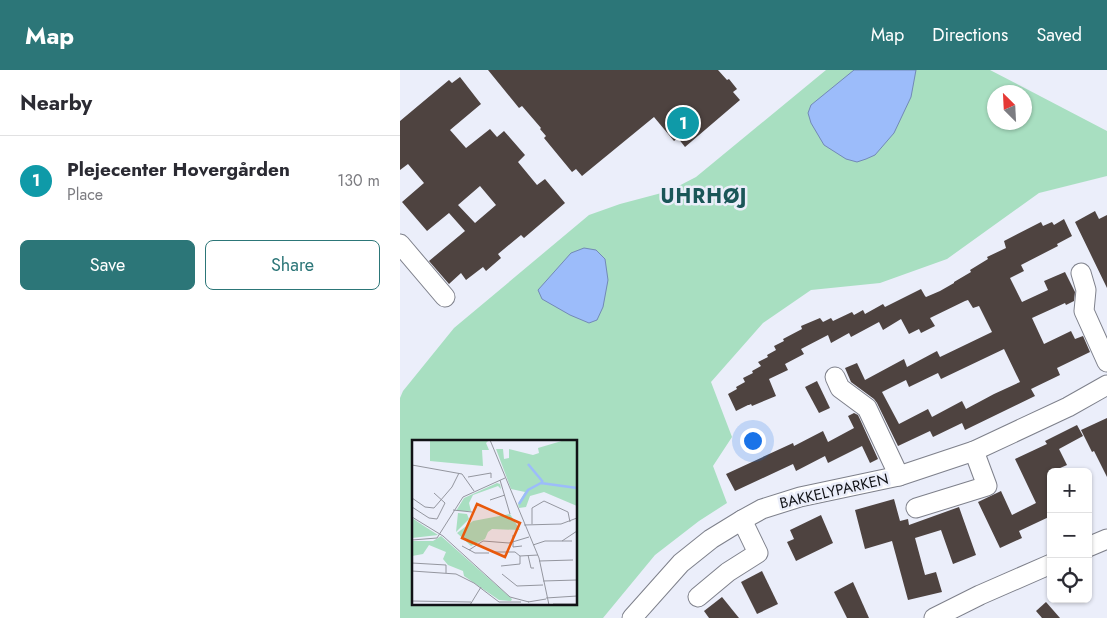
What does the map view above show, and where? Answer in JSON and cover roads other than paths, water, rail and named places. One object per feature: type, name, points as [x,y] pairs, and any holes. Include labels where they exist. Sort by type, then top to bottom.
[{"type":"street","points":[[400,244],[445,297]]},
{"type":"street","points":[[1081,273],[1086,290],[1084,312],[1107,362]]},
{"type":"street","name":"BAKKELYPARKEN","points":[[835,377],[840,388],[867,408],[899,476]]},
{"type":"street","name":"BAKKELYPARKEN","points":[[632,618],[681,563],[711,539],[762,509],[800,497],[899,476],[974,451],[1068,407],[1107,385]]},
{"type":"street","points":[[916,508],[987,486],[974,451]]},
{"type":"street","points":[[698,597],[728,572],[758,553],[742,520]]},
{"type":"street","points":[[1092,545],[1107,539]]},
{"type":"street","points":[[934,618],[980,595],[1047,566]]},
{"type":"water","points":[[854,70],[916,70],[911,97],[894,133],[875,155],[857,162],[846,159],[824,145],[811,123],[808,113],[811,105]]},
{"type":"water","points":[[584,248],[596,250],[605,259],[608,280],[603,307],[597,320],[589,323],[570,315],[542,299],[538,290],[571,253]]},
{"type":"place","name":"Plejecenter Hovergården","points":[[683,123]]},
{"type":"district","name":"UHRHØJ","points":[[704,196]]}]
